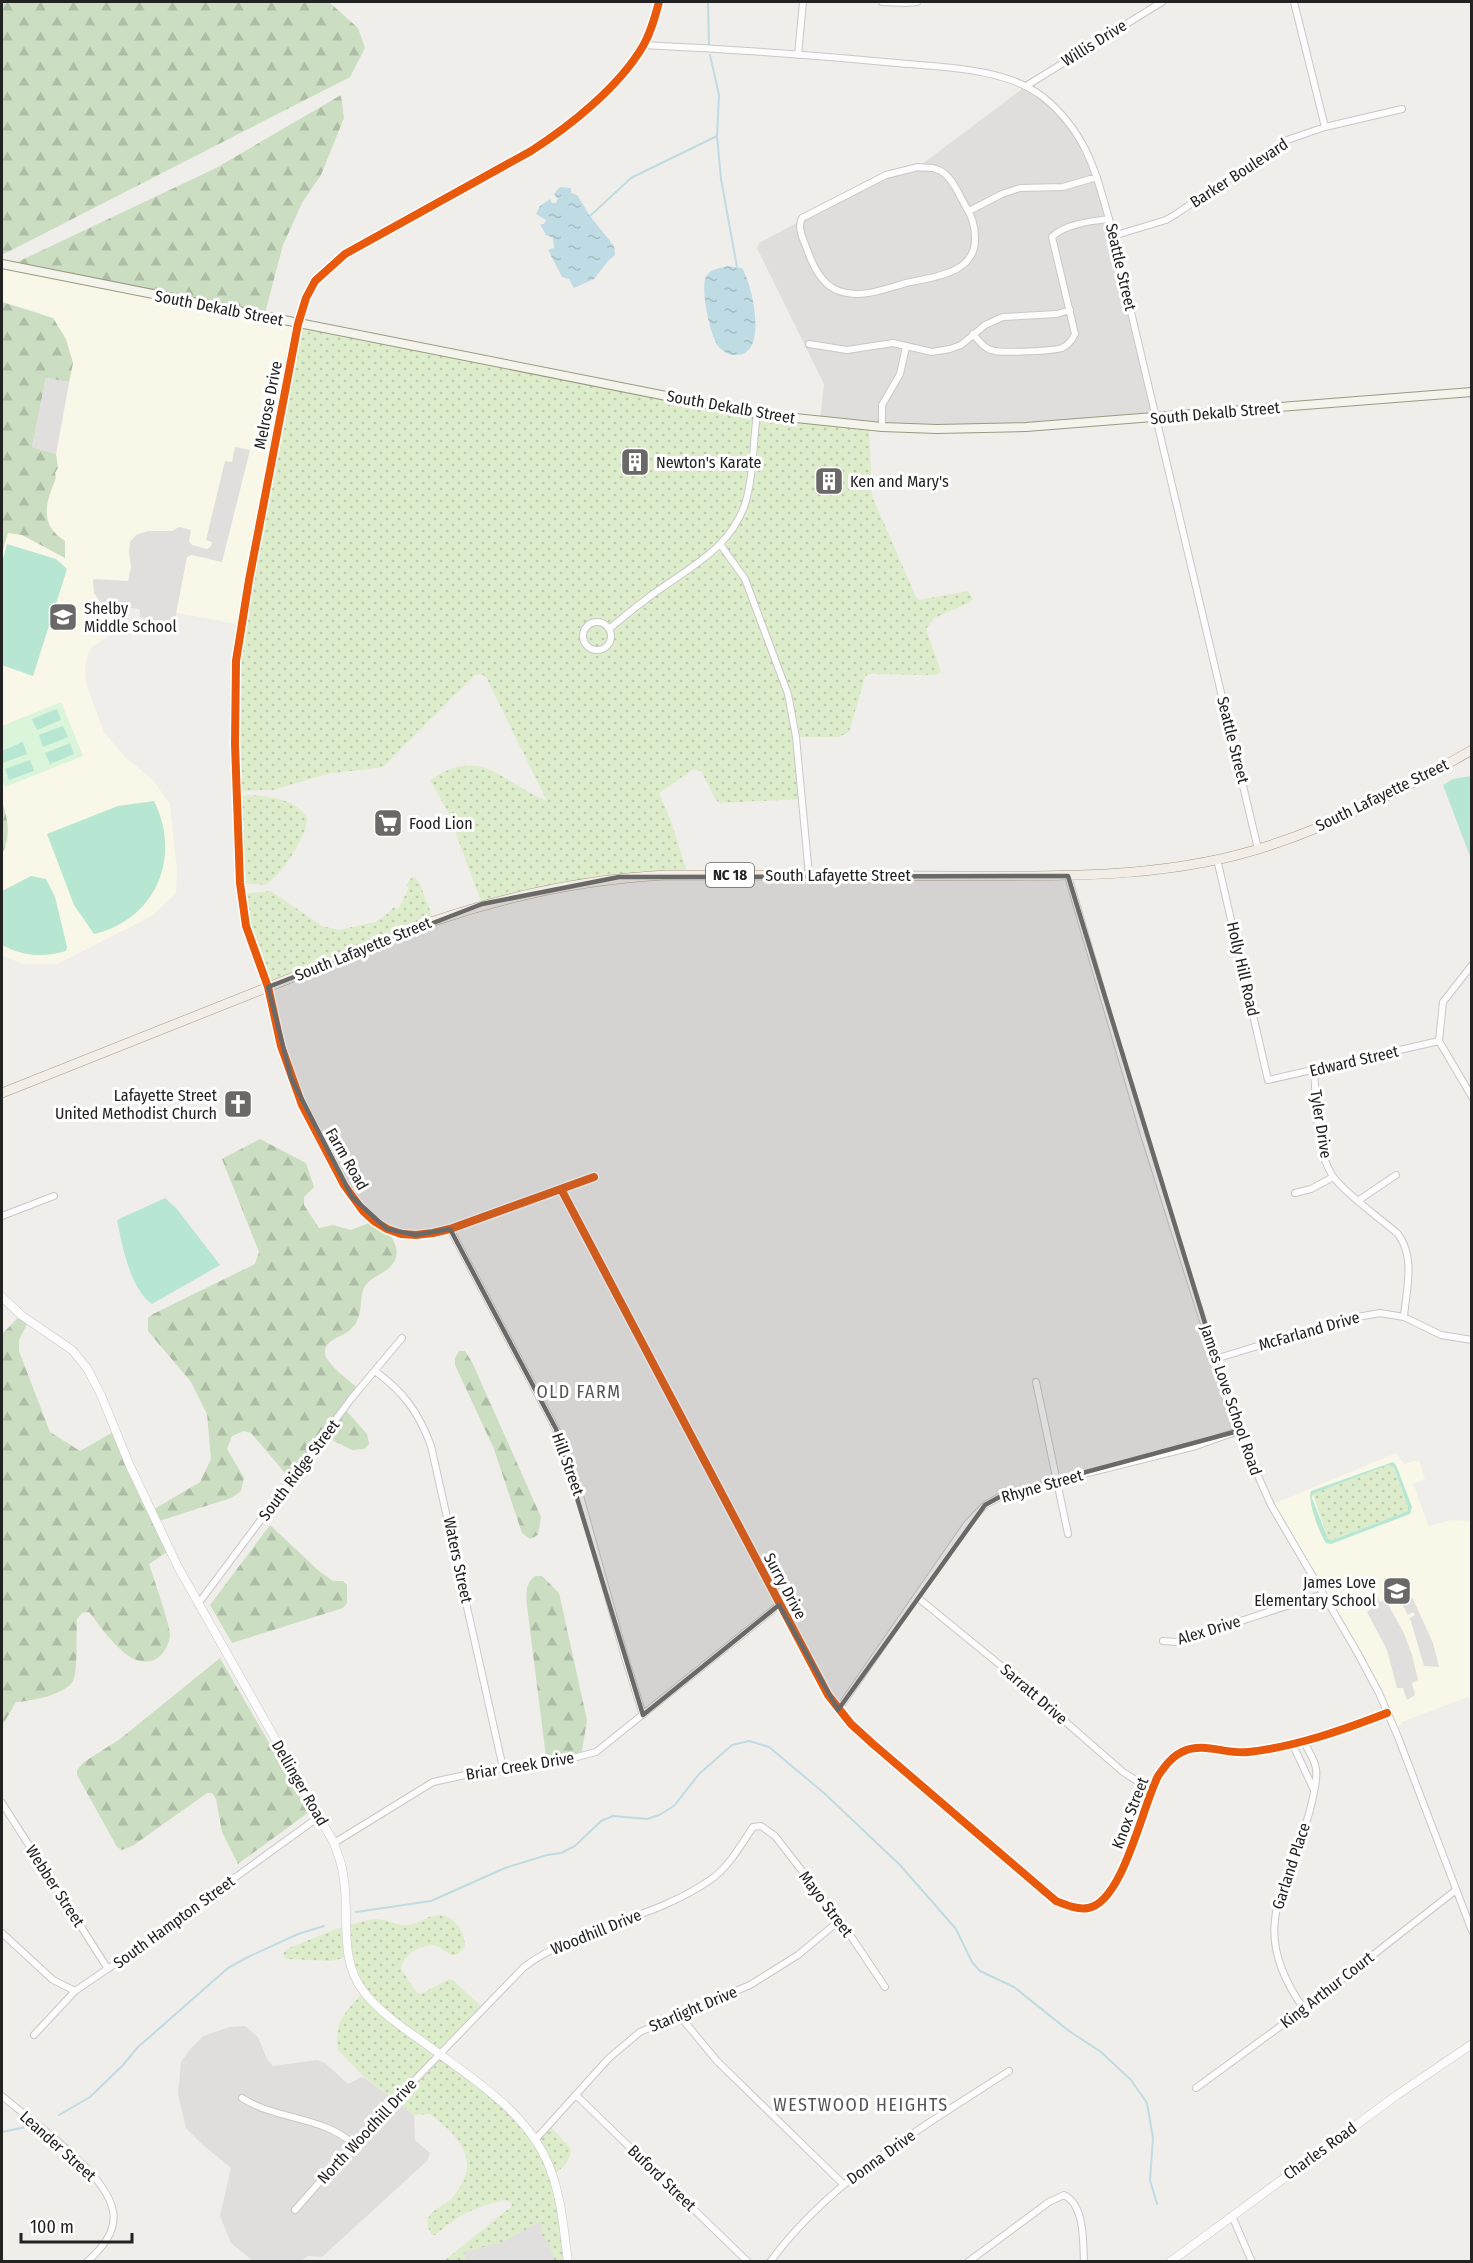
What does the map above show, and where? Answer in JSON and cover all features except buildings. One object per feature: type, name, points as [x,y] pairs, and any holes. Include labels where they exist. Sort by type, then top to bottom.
[{"type":"main road","name":"South Dekalb Street","points":[[2,264],[757,414],[882,427],[937,429],[1026,427],[1472,392]]},
{"type":"main road","name":"South Lafayette Street","points":[[2,1093],[434,921],[482,904],[533,892],[619,877],[677,875],[1068,876],[1152,871],[1258,849],[1364,808],[1472,750]]},
{"type":"street","name":"Melrose Drive","points":[[268,987],[246,926],[241,894],[235,744],[236,661],[249,580],[298,324],[310,289],[337,260],[360,245],[557,135],[579,117],[631,63],[643,45],[659,2]]},
{"type":"street","points":[[798,55],[803,2]]},
{"type":"street","points":[[882,2],[917,2]]},
{"type":"street","name":"Willis Drive","points":[[1026,86],[1162,2]]},
{"type":"street","points":[[1294,2],[1325,127]]},
{"type":"street","name":"Seattle Street","points":[[643,45],[798,55],[990,74],[1026,86],[1042,96],[1069,122],[1091,157],[1109,219],[1258,849]]},
{"type":"street","name":"Barker Boulevard","points":[[1113,236],[1166,220],[1287,140],[1325,127],[1402,109]]},
{"type":"street","points":[[918,167],[936,168],[946,174],[969,211],[976,244],[974,253],[961,267],[870,293],[853,294],[838,291],[826,283],[812,262],[800,230],[802,218],[819,208],[886,175],[918,167]]},
{"type":"street","points":[[969,211],[1002,194],[1020,188],[1063,187],[1097,177]]},
{"type":"street","points":[[973,334],[986,348],[995,351],[1064,348],[1075,334],[1052,237],[1058,232],[1109,219]]},
{"type":"street","points":[[809,344],[847,350],[893,342],[932,352],[961,345],[993,320],[1004,316],[1057,314],[1070,310]]},
{"type":"street","points":[[882,427],[882,405],[900,374],[906,347]]},
{"type":"street","points":[[609,629],[720,544],[737,522],[747,497],[757,414]]},
{"type":"street","points":[[720,544],[745,579],[788,694],[796,737],[809,875]]},
{"type":"street","points":[[597,622],[606,625],[609,629],[610,641],[604,648],[596,650],[588,646],[584,634],[588,626],[597,622]]},
{"type":"street","name":"Holly Hill Road","points":[[1217,859],[1268,1080]]},
{"type":"street","name":"James Love School Road","points":[[1068,876],[1141,1124],[1238,1431],[1271,1504],[1365,1666],[1387,1713],[1472,1931]]},
{"type":"street","points":[[1472,965],[1443,1002],[1438,1041],[1472,1097]]},
{"type":"street","name":"Farm Road","points":[[268,987],[281,1046],[291,1078],[313,1126],[352,1197],[374,1221],[387,1229],[417,1235],[450,1230],[594,1177]]},
{"type":"street","name":"Edward Street","points":[[1268,1080],[1438,1041]]},
{"type":"street","name":"Tyler Drive","points":[[1314,1071],[1320,1140],[1333,1177],[1398,1234],[1403,1242],[1409,1266],[1404,1317]]},
{"type":"street","points":[[1359,1200],[1396,1175]]},
{"type":"street","points":[[1295,1193],[1311,1189],[1333,1177]]},
{"type":"street","name":"Surry Drive","points":[[561,1189],[816,1675],[838,1710],[873,1744],[1046,1894],[1064,1904],[1086,1909]]},
{"type":"street","points":[[2,1216],[54,1196]]},
{"type":"street","name":"Hill Street","points":[[450,1230],[556,1430],[570,1463],[643,1715]]},
{"type":"street","name":"Dellinger Road","points":[[2,1297],[21,1315],[72,1350],[87,1368],[156,1521],[198,1604],[334,1843],[344,1874],[346,1935],[349,1962],[354,1977],[364,1992],[387,2014],[502,2103],[535,2140],[553,2177],[562,2216],[568,2262]]},
{"type":"street","name":"McFarland Drive","points":[[1215,1359],[1369,1314],[1394,1314],[1441,1335],[1472,1340]]},
{"type":"street","name":"South Ridge Street","points":[[198,1604],[351,1399],[402,1338]]},
{"type":"street","name":"Waters Street","points":[[375,1371],[400,1391],[410,1404],[423,1422],[431,1446],[503,1768]]},
{"type":"street","points":[[1036,1382],[1068,1534]]},
{"type":"street","name":"Rhyne Street","points":[[838,1710],[967,1524],[985,1505],[1005,1494],[1196,1446],[1238,1431]]},
{"type":"street","name":"Alex Drive","points":[[1163,1641],[1177,1642],[1323,1594]]},
{"type":"street","name":"Sarratt Drive","points":[[917,1597],[996,1661],[1124,1772],[1151,1790]]},
{"type":"street","name":"Briar Creek Drive","points":[[334,1843],[434,1782],[503,1768],[562,1761],[588,1755],[615,1738],[779,1605]]},
{"type":"street","name":"Knox Street","points":[[1086,1909],[1105,1900],[1113,1890],[1151,1790],[1166,1764],[1185,1750],[1197,1748],[1244,1753],[1303,1740],[1387,1713]]},
{"type":"street","name":"Garland Place","points":[[1303,1740],[1317,1770],[1310,1809],[1283,1885],[1273,1923],[1274,1944],[1279,1964],[1294,1995],[1304,2009]]},
{"type":"street","points":[[1292,1743],[1313,1788]]},
{"type":"street","name":"Webber Street","points":[[2,1803],[108,1969]]},
{"type":"street","points":[[2,1818],[8,1813]]},
{"type":"street","name":"South Hampton Street","points":[[34,2035],[75,1991],[320,1816]]},
{"type":"street","name":"Mayo Street","points":[[761,1826],[775,1836],[840,1920],[885,1987]]},
{"type":"street","name":"Woodhill Drive","points":[[439,2054],[524,1967],[545,1952],[676,1899],[711,1880],[724,1867],[753,1827],[761,1826]]},
{"type":"street","name":"King Arthur Court","points":[[1196,2088],[1304,2009],[1456,1890]]},
{"type":"street","name":"Starlight Drive","points":[[535,2140],[609,2058],[640,2032],[750,1985],[798,1955],[840,1920]]},
{"type":"street","points":[[2,1933],[53,1980],[75,1991]]},
{"type":"street","points":[[679,2015],[717,2061],[843,2184]]},
{"type":"street","name":"Charles Road","points":[[1170,2262],[1397,2095],[1472,2044]]},
{"type":"street","name":"North Woodhill Drive","points":[[295,2210],[353,2144],[439,2054]]},
{"type":"street","name":"Donna Drive","points":[[770,2262],[785,2242],[843,2184],[878,2157],[1009,2071]]},
{"type":"street","name":"Buford Street","points":[[576,2095],[748,2262]]},
{"type":"street","name":"Leander Street","points":[[2,2096],[91,2172],[110,2198],[114,2213],[109,2236],[101,2249],[87,2262]]},
{"type":"street","points":[[242,2098],[265,2110],[317,2124],[336,2132],[353,2144]]},
{"type":"street","points":[[968,2262],[1049,2202],[1064,2194],[1074,2202],[1077,2210],[1084,2242],[1084,2262]]},
{"type":"street","points":[[1232,2216],[1252,2262]]},
{"type":"highlighted area","points":[[1068,876],[1238,1431],[1005,1494],[985,1505],[838,1710],[779,1605],[643,1715],[556,1429],[450,1229],[416,1235],[387,1229],[352,1197],[291,1078],[268,987],[482,904],[619,877]]},
{"type":"shaded area","points":[[1026,86],[1056,109],[1091,157],[1157,417],[937,429],[820,421],[824,384],[757,248],[759,243],[886,175],[918,167]]},
{"type":"shaded area","name":"Shelby Middle School","points":[[2,264],[298,324],[241,625],[131,604],[121,628],[92,647],[85,665],[86,684],[104,732],[125,757],[153,780],[170,804],[177,870],[176,893],[152,916],[57,964],[22,964],[2,955],[2,855],[8,840],[7,816],[2,802],[2,553],[7,533],[22,535],[65,558],[65,542],[52,532],[46,509],[58,468],[56,454],[73,363],[39,312],[2,302]]},
{"type":"shaded area","points":[[46,378],[69,382],[56,454],[32,447]]},
{"type":"shaded area","points":[[235,447],[250,450],[222,562],[192,555],[187,557],[174,624],[140,617],[138,609],[117,606],[113,612],[103,606],[94,593],[93,579],[128,581],[131,567],[130,542],[136,535],[148,531],[172,531],[179,527],[191,530],[189,541],[192,545],[207,549],[211,546],[212,542],[206,540],[225,461],[232,462]]},
{"type":"shaded area","name":"James Love Elementary School","points":[[1396,1453],[1404,1464],[1419,1460],[1425,1479],[1413,1484],[1429,1526],[1451,1520],[1471,1521],[1471,1699],[1468,1697],[1402,1722],[1394,1728],[1379,1693],[1271,1505]]},
{"type":"shaded area","points":[[1375,1593],[1380,1602],[1385,1599],[1404,1633],[1412,1655],[1418,1680],[1412,1683],[1415,1695],[1407,1700],[1403,1688],[1397,1688],[1387,1650],[1367,1612],[1372,1608],[1364,1597]]},
{"type":"shaded area","points":[[1412,1597],[1433,1643],[1439,1667],[1424,1666],[1410,1618],[1415,1615],[1413,1612],[1408,1615],[1401,1602]]},
{"type":"shaded area","points":[[245,2026],[258,2037],[267,2059],[273,2066],[317,2060],[325,2063],[348,2084],[361,2077],[365,2078],[414,2115],[415,2140],[430,2153],[427,2161],[322,2257],[308,2256],[301,2261],[253,2261],[231,2243],[220,2216],[231,2168],[186,2128],[178,2094],[181,2062],[203,2036],[230,2027]]},
{"type":"shaded area","points":[[541,2221],[542,2235],[550,2245],[554,2261],[467,2261],[464,2252],[503,2242]]},
{"type":"green space","points":[[2,2],[329,2],[358,28],[365,48],[350,77],[2,255]]},
{"type":"green space","points":[[341,95],[344,118],[321,175],[302,203],[283,245],[264,317],[9,266],[216,168]]},
{"type":"green space","points":[[2,302],[53,318],[66,339],[73,363],[69,382],[46,378],[32,447],[56,454],[58,468],[48,499],[47,513],[53,531],[65,541],[65,558],[22,535],[8,533],[2,553]]},
{"type":"green space","points":[[298,324],[690,402],[869,426],[872,496],[916,597],[919,600],[968,591],[973,599],[971,602],[934,618],[926,629],[941,672],[936,675],[868,674],[865,677],[849,732],[839,737],[796,737],[802,799],[720,803],[716,800],[701,771],[694,769],[659,793],[671,821],[688,875],[619,877],[482,904],[448,812],[430,780],[448,770],[464,766],[478,766],[491,770],[547,801],[486,677],[481,674],[475,675],[383,767],[327,774],[273,790],[237,791],[235,678]]},
{"type":"green space","points":[[7,544],[56,559],[67,569],[33,676],[2,665],[2,563]]},
{"type":"green space","points":[[61,702],[83,756],[5,787],[2,779],[2,726]]},
{"type":"green space","points":[[57,709],[61,720],[37,730],[32,719]]},
{"type":"green space","points":[[63,726],[68,737],[43,747],[39,735]]},
{"type":"green space","points":[[23,742],[27,754],[3,763],[2,751]]},
{"type":"green space","points":[[70,743],[74,754],[50,764],[45,753]]},
{"type":"green space","points":[[30,760],[34,771],[9,780],[5,769]]},
{"type":"green space","points":[[1472,776],[1471,859],[1443,785],[1453,779]]},
{"type":"green space","points":[[248,795],[289,803],[307,818],[303,835],[292,855],[278,874],[265,885],[240,883],[238,798]]},
{"type":"green space","points":[[154,801],[162,822],[165,843],[164,864],[158,883],[148,900],[133,915],[116,926],[94,934],[74,905],[47,834],[118,806]]},
{"type":"green space","points":[[2,802],[8,828],[2,855]]},
{"type":"green space","points":[[31,876],[46,879],[55,897],[66,951],[49,955],[33,955],[2,945],[2,891]]},
{"type":"green space","points":[[413,876],[420,884],[434,921],[268,987],[246,926],[241,894],[271,891],[322,926],[339,930],[375,922],[394,907],[398,909],[409,888],[406,885]]},
{"type":"green space","points":[[260,1139],[306,1163],[314,1187],[304,1197],[304,1205],[319,1228],[333,1225],[351,1230],[374,1221],[385,1229],[396,1247],[397,1253],[391,1266],[365,1286],[360,1313],[355,1324],[348,1332],[331,1341],[325,1353],[329,1362],[359,1389],[344,1408],[367,1434],[369,1444],[364,1449],[352,1450],[324,1436],[291,1480],[251,1433],[244,1431],[232,1436],[227,1449],[244,1478],[241,1491],[231,1498],[156,1522],[170,1550],[149,1564],[170,1631],[167,1646],[163,1652],[156,1659],[146,1662],[137,1660],[127,1655],[109,1638],[89,1612],[82,1613],[77,1619],[73,1681],[55,1694],[16,1702],[2,1726],[2,1334],[21,1315],[29,1320],[19,1340],[19,1351],[50,1432],[80,1451],[115,1431],[151,1511],[200,1482],[211,1459],[207,1414],[191,1382],[148,1331],[148,1318],[255,1264],[259,1252],[222,1159]]},
{"type":"green space","points":[[165,1198],[177,1209],[220,1265],[152,1304],[138,1288],[128,1266],[117,1220]]},
{"type":"green space","points":[[459,1351],[465,1351],[472,1362],[541,1517],[538,1535],[530,1539],[522,1533],[494,1449],[455,1365],[455,1358]]},
{"type":"green space","points":[[1393,1462],[1412,1507],[1410,1514],[1331,1544],[1326,1543],[1318,1525],[1312,1509],[1311,1491]],"holes":[[[1388,1465],[1394,1467],[1408,1511],[1332,1540],[1328,1539],[1312,1498],[1313,1494]]]},
{"type":"green space","points":[[1388,1465],[1394,1467],[1408,1511],[1331,1540],[1328,1539],[1313,1494]]},
{"type":"green space","points":[[270,1525],[319,1571],[333,1581],[343,1581],[347,1585],[347,1603],[343,1608],[232,1643],[210,1605]]},
{"type":"green space","points":[[535,1576],[542,1576],[559,1593],[587,1720],[581,1757],[547,1765],[526,1593]]},
{"type":"green space","points":[[220,1658],[309,1812],[238,1864],[222,1832],[216,1799],[212,1793],[207,1793],[134,1845],[122,1850],[117,1847],[77,1775],[77,1770],[84,1762],[120,1739]]},
{"type":"green space","points":[[438,1915],[449,1918],[458,1925],[465,1946],[458,1954],[452,1955],[434,1945],[421,1947],[407,1956],[401,1969],[416,1992],[421,1994],[449,1979],[453,1980],[484,2009],[440,2054],[487,2089],[535,2140],[549,2125],[571,2149],[568,2161],[553,2177],[568,2261],[444,2261],[512,2204],[507,2200],[477,2208],[432,2235],[428,2227],[429,2216],[449,2201],[462,2184],[467,2161],[464,2151],[450,2132],[430,2114],[414,2115],[362,2075],[338,2050],[339,2024],[351,2005],[364,1992],[348,1957],[331,1961],[287,1959],[283,1954],[287,1949],[364,1921],[379,1919],[407,1925]]},
{"type":"water","points":[[560,187],[571,188],[571,193],[577,195],[590,216],[614,246],[615,255],[594,279],[574,288],[569,279],[562,277],[548,250],[554,248],[553,238],[546,235],[540,224],[544,224],[546,220],[536,214],[540,206],[550,199],[552,203],[556,203],[558,199],[554,194]]},
{"type":"water","points":[[728,266],[742,268],[750,287],[755,314],[754,339],[750,348],[738,355],[723,351],[718,346],[712,332],[705,299],[704,289],[707,275],[714,270]]},
{"type":"waterway","points":[[708,2],[709,46]]},
{"type":"waterway","points":[[710,55],[719,95],[717,136],[721,179],[737,267]]},
{"type":"waterway","points":[[590,216],[631,178],[717,136]]},
{"type":"waterway","points":[[356,1912],[431,1901],[505,1868],[561,1853],[575,1846],[601,1821],[613,1816],[647,1819],[659,1815],[674,1806],[699,1774],[732,1745],[749,1741],[769,1747],[824,1793],[900,1865],[956,1929],[972,1962],[980,1971],[1014,1987],[1069,2031],[1101,2052],[1131,2080],[1147,2103],[1153,2138],[1150,2180],[1157,2204]]},
{"type":"waterway","points":[[59,2115],[90,2097],[137,2048],[228,1968],[298,1934],[324,1926]]},
{"type":"waterway","points":[[2,2132],[26,2127]]},
{"type":"cycle path","points":[[594,1177],[450,1229],[416,1235],[401,1234],[374,1221],[363,1211],[344,1185],[302,1105],[281,1046],[268,987],[246,926],[240,883],[235,744],[236,661],[249,580],[298,324],[306,298],[315,281],[345,254],[531,151],[577,118],[607,91],[633,61],[648,35],[659,2]]},
{"type":"cycle path","points":[[561,1189],[828,1695],[851,1724],[873,1744],[1056,1901],[1076,1908],[1088,1908],[1100,1902],[1111,1889],[1130,1851],[1158,1776],[1180,1753],[1200,1748],[1240,1752],[1266,1750],[1301,1742],[1387,1713]]},
{"type":"place","name":"Newton's Karate","points":[[635,462]]},
{"type":"place","name":"Ken and Mary's","points":[[829,481]]},
{"type":"place","name":"Shelby Middle School","points":[[63,617]]},
{"type":"place","name":"Food Lion","points":[[388,823]]},
{"type":"place","name":"Lafayette Street United Methodist Church","points":[[238,1104]]},
{"type":"place","name":"James Love Elementary School","points":[[1397,1591]]},
{"type":"district","name":"OLD FARM","points":[[579,1392]]},
{"type":"district","name":"WESTWOOD HEIGHTS","points":[[861,2105]]}]
